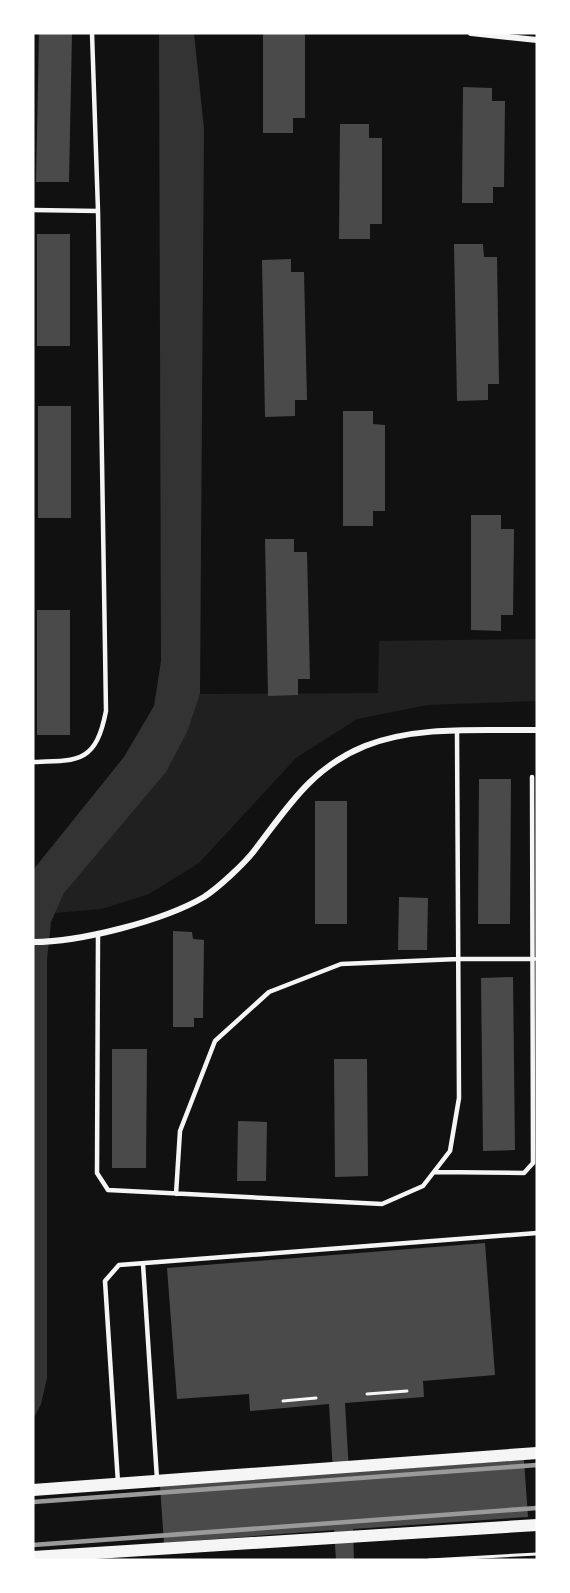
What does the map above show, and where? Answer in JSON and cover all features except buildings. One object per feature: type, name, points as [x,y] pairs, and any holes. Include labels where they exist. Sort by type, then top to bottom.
[{"type":"main road","points":[[33,1490],[537,1453]]},
{"type":"main road","points":[[33,1557],[537,1525]]},
{"type":"street","points":[[471,33],[537,40]]},
{"type":"street","points":[[33,942],[57,942],[140,924],[204,897],[253,853],[288,803],[319,772],[365,746],[423,733],[537,730]]},
{"type":"lane","points":[[33,762],[69,761],[91,753],[102,734],[106,711],[98,211],[92,33]]},
{"type":"lane","points":[[33,210],[98,211]]},
{"type":"lane","points":[[98,933],[97,1173],[108,1190],[382,1204],[423,1186],[450,1151],[459,1098],[457,732]]},
{"type":"lane","points":[[434,1172],[524,1173],[533,1163],[532,777]]},
{"type":"lane","points":[[176,1194],[180,1131],[214,1041],[269,992],[341,963],[458,958],[534,959]]},
{"type":"lane","points":[[118,1483],[105,1281],[119,1265],[537,1233]]},
{"type":"lane","points":[[142,1263],[157,1480]]},
{"type":"path","points":[[367,1394],[407,1391]]},
{"type":"path","points":[[282,1401],[316,1398]]},
{"type":"path","points":[[429,1560],[537,1554]]},
{"type":"shaded area","points":[[159,33],[194,33],[204,129],[200,694],[188,730],[166,772],[64,893],[51,922],[47,959],[47,1378],[41,1404],[33,1419],[33,870],[124,757],[154,706],[161,661]]},
{"type":"shaded area","points":[[537,639],[537,701],[428,705],[357,719],[296,758],[199,863],[149,894],[102,909],[55,913],[64,893],[188,730],[200,694],[378,693],[379,641]]},
{"type":"railway","points":[[33,1502],[537,1465]]},
{"type":"railway","points":[[33,1545],[537,1508]]}]
